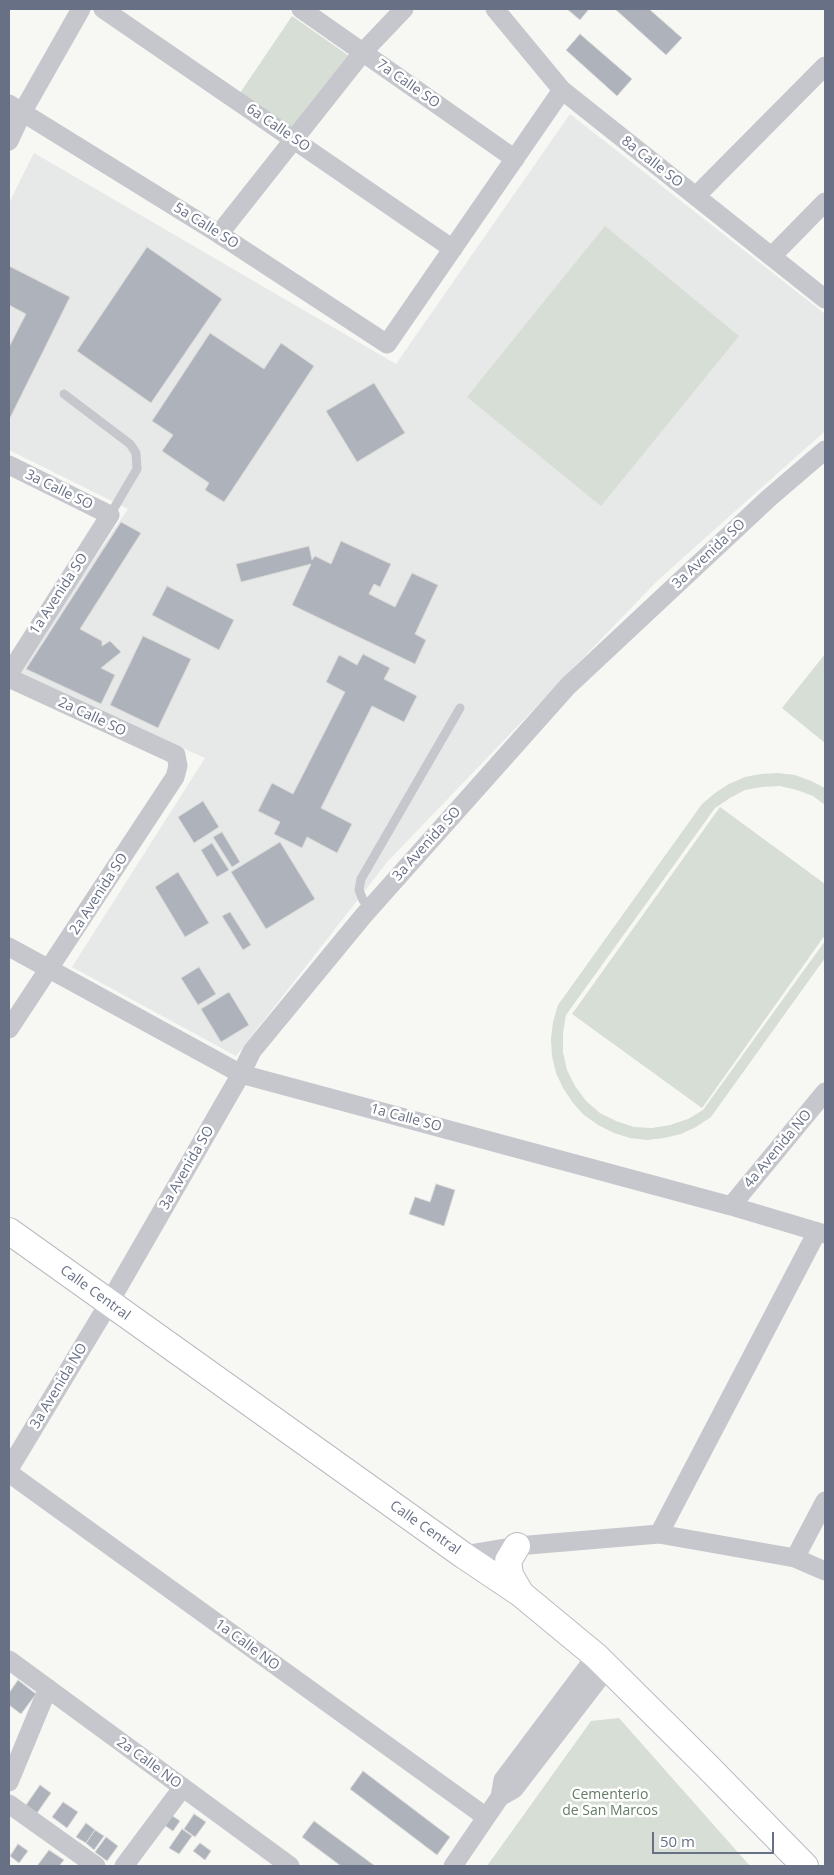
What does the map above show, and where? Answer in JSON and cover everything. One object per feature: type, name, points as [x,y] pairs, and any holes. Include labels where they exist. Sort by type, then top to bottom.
[{"type":"main road","name":"Calle Central","points":[[9,1231],[463,1555],[521,1594],[602,1662],[708,1766],[805,1866]]},
{"type":"main road","points":[[517,1546],[508,1561],[510,1575],[521,1594]]},
{"type":"street","points":[[9,141],[16,108],[81,9]]},
{"type":"street","name":"6a Calle SO","points":[[103,9],[453,249]]},
{"type":"street","name":"7a Calle SO","points":[[301,9],[515,159]]},
{"type":"street","points":[[219,234],[363,52],[404,9]]},
{"type":"street","name":"8a Calle SO","points":[[495,9],[562,90],[825,299]]},
{"type":"street","points":[[696,196],[825,66]]},
{"type":"street","points":[[453,249],[562,90]]},
{"type":"street","name":"5a Calle SO","points":[[16,108],[219,234],[387,344],[453,249]]},
{"type":"street","points":[[772,256],[825,202]]},
{"type":"street","name":"3a Avenida SO","points":[[109,1303],[241,1074],[252,1051],[370,908],[568,686],[769,498],[825,450]]},
{"type":"street","name":"3a Calle SO","points":[[9,465],[110,515]]},
{"type":"street","name":"1a Avenida SO","points":[[9,674],[110,515]]},
{"type":"street","name":"2a Calle SO","points":[[9,678],[176,755]]},
{"type":"street","name":"2a Avenida SO","points":[[9,1029],[175,778],[178,766],[176,755]]},
{"type":"street","name":"1a Calle SO","points":[[9,947],[241,1074],[731,1206],[821,1233]]},
{"type":"street","name":"4a Avenida NO","points":[[731,1206],[825,1092]]},
{"type":"street","points":[[659,1534],[821,1233]]},
{"type":"street","name":"3a Avenida NO","points":[[9,1471],[109,1303]]},
{"type":"street","name":"1a Calle NO","points":[[9,1471],[486,1817]]},
{"type":"street","points":[[795,1558],[825,1501]]},
{"type":"street","points":[[463,1555],[517,1546],[659,1534],[795,1558],[825,1571]]},
{"type":"street","name":"2a Calle NO","points":[[9,1660],[290,1866]]},
{"type":"street","points":[[453,1866],[500,1797],[503,1780],[602,1662]]},
{"type":"street","points":[[9,1782],[48,1688]]},
{"type":"street","points":[[124,1866],[183,1788]]},
{"type":"street","points":[[9,1804],[96,1866]]},
{"type":"lane","points":[[64,394],[130,444],[136,453],[137,469],[110,515]]},
{"type":"lane","points":[[370,908],[363,900],[359,890],[361,879],[460,708]]},
{"type":"shaded area","points":[[570,114],[825,314],[825,431],[657,581],[388,861],[236,1056],[72,967],[205,758],[16,673],[128,509],[9,450],[9,203],[34,153],[396,364]]},
{"type":"green space","points":[[292,16],[352,58],[296,133],[240,93]]},
{"type":"green space","points":[[605,226],[739,336],[601,506],[467,397]]},
{"type":"green space","points":[[825,654],[825,743],[782,708]]},
{"type":"green space","points":[[778,773],[795,775],[825,788],[825,805],[813,796],[780,786],[745,790],[715,808],[566,1015],[563,1033],[563,1052],[567,1070],[575,1086],[586,1101],[600,1113],[616,1121],[634,1127],[652,1128],[688,1119],[703,1110],[825,941],[825,958],[711,1117],[681,1134],[664,1138],[647,1140],[630,1138],[614,1133],[584,1115],[563,1088],[556,1073],[551,1039],[558,1005],[702,804],[729,784],[745,777]]},
{"type":"green space","points":[[720,807],[825,884],[825,935],[702,1108],[572,1014]]},
{"type":"green space","name":"Cementerio de San Marcos","points":[[619,1718],[750,1866],[487,1866],[591,1721]]},
{"type":"building","points":[[567,9],[589,9],[580,20]]},
{"type":"building","points":[[615,9],[649,9],[682,38],[666,55]]},
{"type":"building","points":[[580,34],[632,79],[617,96],[566,50]]},
{"type":"building","points":[[147,247],[222,299],[151,403],[77,351]]},
{"type":"building","points":[[9,266],[70,297],[9,420],[9,347],[26,314],[9,305]]},
{"type":"building","points":[[210,333],[264,369],[281,343],[314,366],[224,502],[205,490],[209,483],[162,451],[173,435],[152,421]]},
{"type":"building","points":[[374,383],[405,433],[357,462],[326,411]]},
{"type":"building","points":[[121,522],[141,533],[80,629],[102,641],[102,646],[110,641],[121,652],[101,668],[115,675],[101,704],[26,669]]},
{"type":"building","points":[[341,541],[391,564],[380,587],[374,584],[369,594],[395,607],[412,573],[438,585],[415,634],[426,640],[415,664],[292,605],[311,564],[241,582],[236,564],[309,546],[312,560],[315,556],[331,564]]},
{"type":"building","points":[[167,586],[234,620],[219,650],[152,615]]},
{"type":"building","points":[[143,636],[191,659],[158,728],[110,705]]},
{"type":"building","points":[[363,654],[390,668],[384,679],[417,696],[404,722],[372,706],[321,808],[352,824],[337,853],[307,837],[302,848],[274,834],[280,822],[258,811],[272,783],[293,794],[345,692],[326,682],[339,655],[357,665]]},
{"type":"building","points":[[203,801],[219,827],[194,843],[178,817]]},
{"type":"building","points":[[222,832],[240,862],[232,867],[213,837]]},
{"type":"building","points":[[280,842],[315,899],[266,929],[231,872]]},
{"type":"building","points":[[212,843],[229,870],[217,877],[201,850]]},
{"type":"building","points":[[178,872],[209,923],[185,937],[155,887]]},
{"type":"building","points":[[230,912],[251,945],[243,950],[222,916]]},
{"type":"building","points":[[199,967],[216,994],[198,1005],[181,978]]},
{"type":"building","points":[[229,992],[249,1025],[221,1042],[201,1009]]},
{"type":"building","points":[[436,1184],[455,1190],[444,1226],[409,1214],[415,1197],[430,1202]]},
{"type":"building","points":[[18,1680],[36,1694],[21,1714],[9,1705],[9,1693]]},
{"type":"building","points":[[363,1771],[450,1837],[437,1855],[350,1789]]},
{"type":"building","points":[[40,1785],[51,1793],[37,1813],[26,1805]]},
{"type":"building","points":[[63,1802],[78,1812],[67,1828],[52,1817]]},
{"type":"building","points":[[194,1814],[206,1822],[195,1837],[184,1829]]},
{"type":"building","points":[[171,1815],[180,1821],[173,1831],[164,1825]]},
{"type":"building","points":[[314,1821],[375,1866],[341,1866],[302,1837]]},
{"type":"building","points":[[86,1823],[95,1830],[86,1843],[76,1837]]},
{"type":"building","points":[[182,1829],[192,1836],[179,1854],[169,1848]]},
{"type":"building","points":[[95,1830],[104,1836],[94,1850],[86,1843]]},
{"type":"building","points":[[106,1837],[118,1846],[107,1861],[95,1852]]},
{"type":"building","points":[[200,1843],[211,1851],[205,1860],[193,1851]]},
{"type":"building","points":[[18,1844],[28,1851],[19,1863],[10,1856]]},
{"type":"building","points":[[49,1850],[64,1860],[59,1866],[37,1866]]}]
